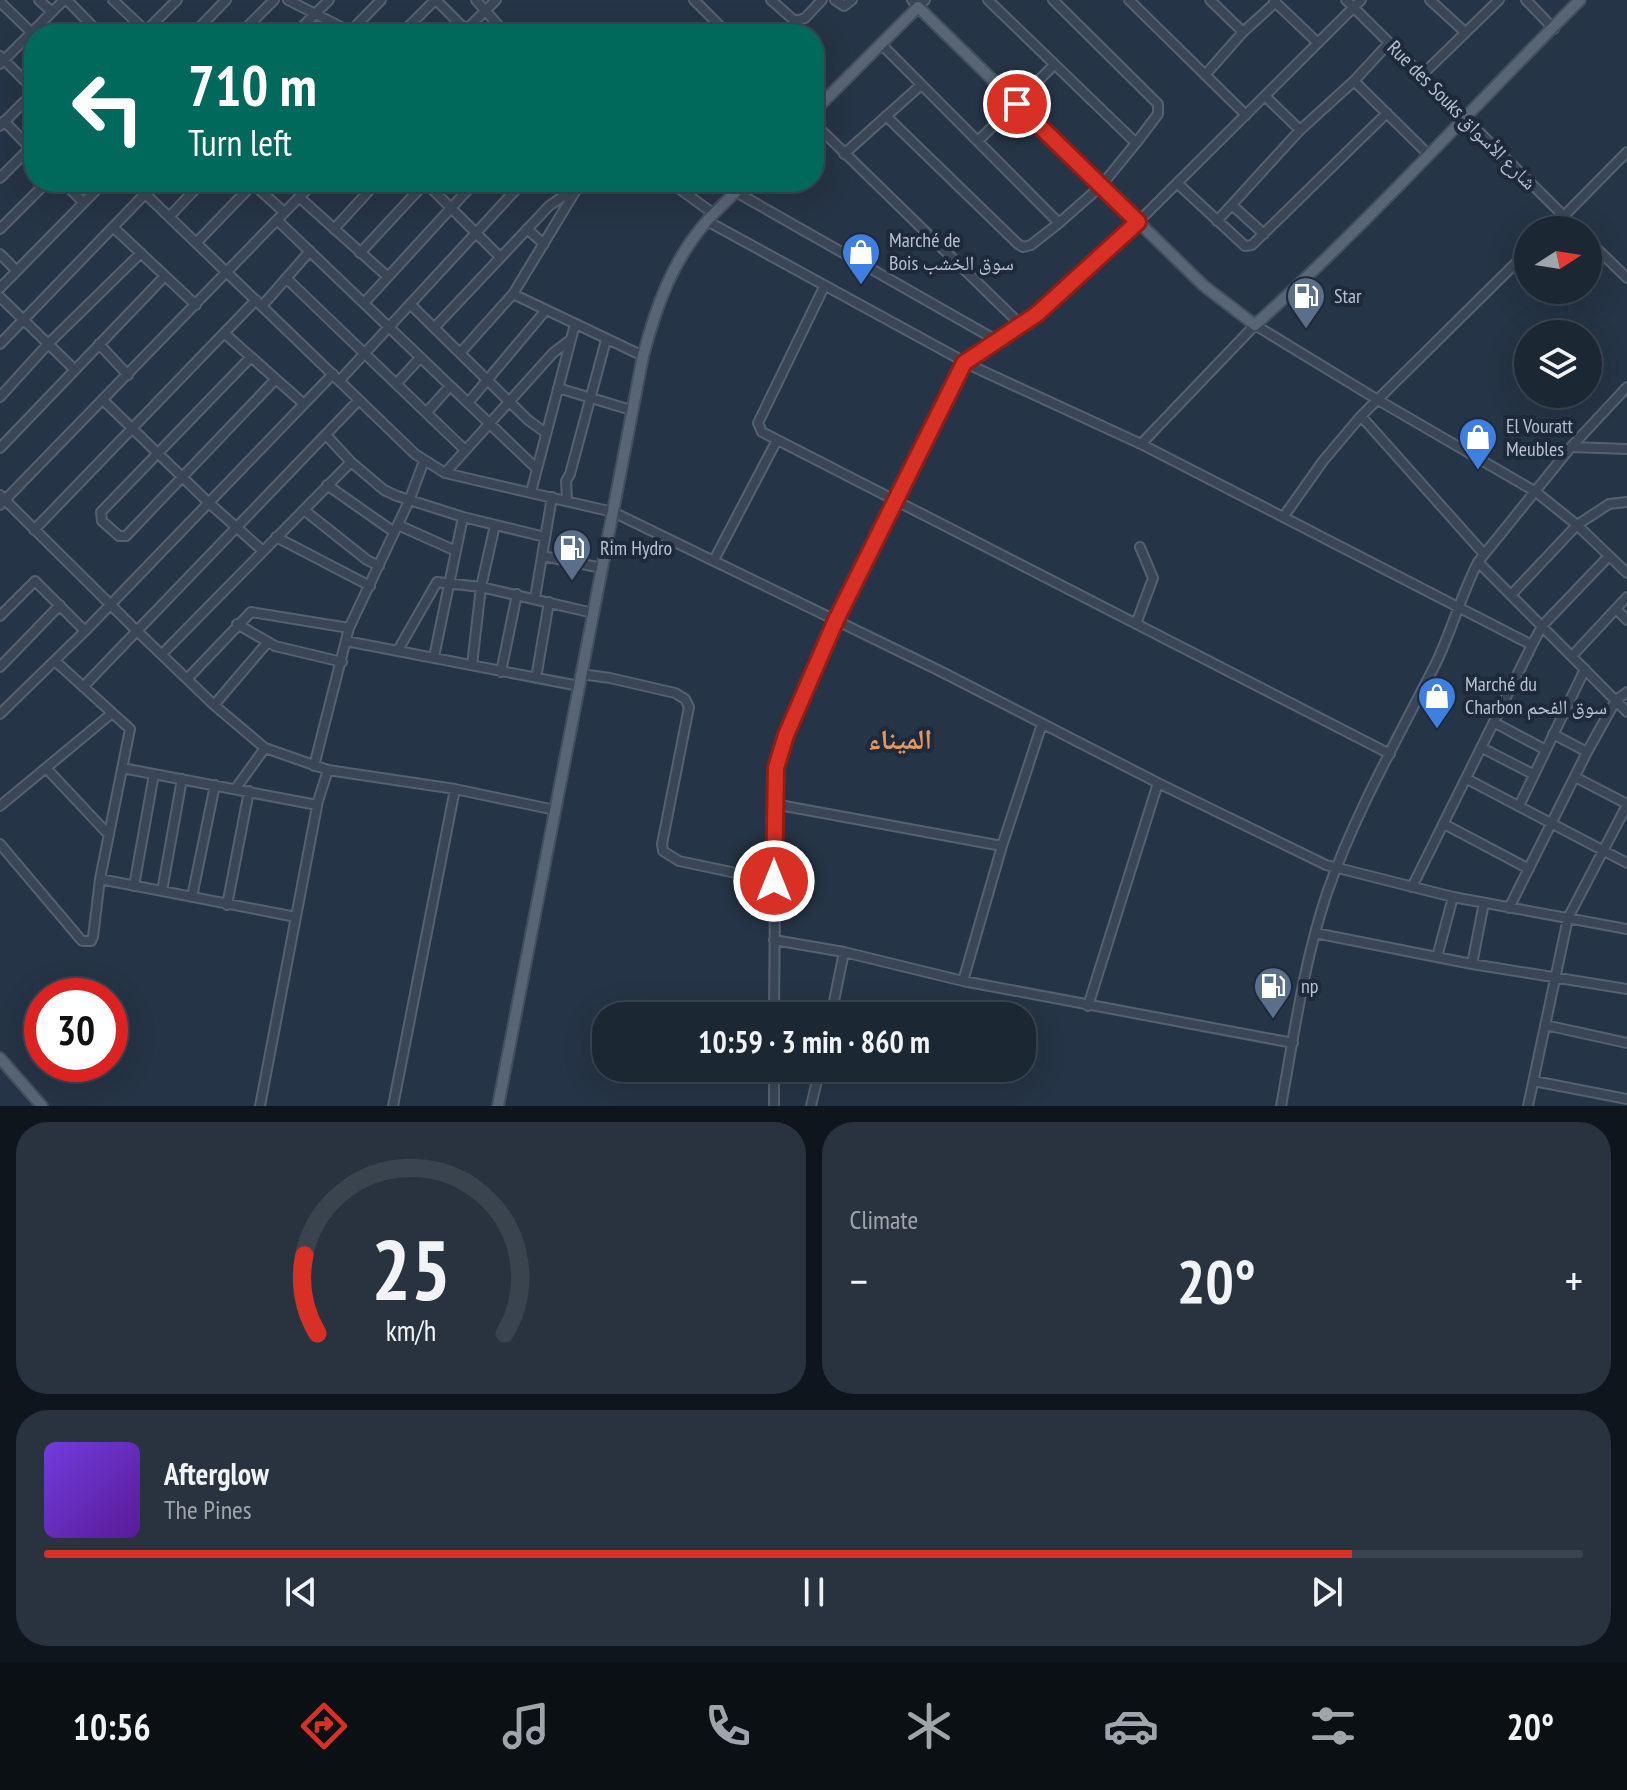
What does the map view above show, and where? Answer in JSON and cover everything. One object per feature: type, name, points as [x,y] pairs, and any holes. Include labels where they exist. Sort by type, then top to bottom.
[{"type":"main road","points":[[824,101],[919,2],[1017,104],[1204,286],[1255,325],[1554,29],[1572,2]]},
{"type":"main road","points":[[498,1106],[643,356],[656,308],[678,262],[710,218],[736,192]]},
{"type":"main road","points":[[0,1058],[42,1106]]},
{"type":"street","points":[[39,0],[52,12]]},
{"type":"street","points":[[41,24],[65,0],[88,24]]},
{"type":"street","points":[[156,24],[177,0]]},
{"type":"street","points":[[203,24],[226,0]]},
{"type":"street","points":[[250,24],[274,0]]},
{"type":"street","points":[[288,0],[334,24]]},
{"type":"street","points":[[305,24],[329,0]]},
{"type":"street","points":[[359,24],[381,0]]},
{"type":"street","points":[[411,24],[436,0],[457,24]]},
{"type":"street","points":[[476,0],[497,24]]},
{"type":"street","points":[[472,24],[496,0]]},
{"type":"street","points":[[694,0],[718,24]]},
{"type":"street","points":[[771,0],[795,21],[805,18],[822,0]]},
{"type":"street","points":[[835,0],[844,6],[852,0]]},
{"type":"street","points":[[886,116],[1023,247],[1031,245],[1101,186],[1158,114],[1158,104],[1053,0]]},
{"type":"street","points":[[1129,0],[1246,115]]},
{"type":"street","points":[[1210,0],[1243,32]]},
{"type":"street","name":"Rue des Souks شارع الأسواق","points":[[1346,0],[1564,216]]},
{"type":"street","points":[[774,1002],[776,768],[786,735],[836,620],[964,363],[1037,314],[1138,222],[1361,0]]},
{"type":"street","points":[[1422,75],[1499,0]]},
{"type":"street","points":[[1526,0],[1554,29]]},
{"type":"street","points":[[1205,75],[1274,1],[1318,43]]},
{"type":"street","points":[[1431,1],[1465,32]]},
{"type":"street","points":[[0,2],[24,25]]},
{"type":"street","points":[[118,2],[139,24]]},
{"type":"street","points":[[993,2],[1053,66],[1136,143]]},
{"type":"street","points":[[24,40],[1,60],[24,82]]},
{"type":"street","points":[[1217,221],[1300,130],[1354,81],[1389,43]]},
{"type":"street","points":[[881,44],[1059,223]]},
{"type":"street","points":[[978,141],[1053,66]]},
{"type":"street","points":[[1354,81],[1429,155]]},
{"type":"street","points":[[844,154],[921,85]]},
{"type":"street","points":[[1265,96],[1300,130]]},
{"type":"street","points":[[24,101],[2,124],[24,143]]},
{"type":"street","points":[[1177,183],[1245,246],[1252,245],[1387,113]]},
{"type":"street","points":[[824,133],[1020,324]]},
{"type":"street","points":[[1564,216],[1627,152]]},
{"type":"street","points":[[0,178],[24,157]]},
{"type":"street","points":[[0,229],[37,192]]},
{"type":"street","points":[[73,192],[83,202]]},
{"type":"street","points":[[0,288],[94,192]]},
{"type":"street","points":[[0,344],[114,228],[144,192],[424,461],[445,473],[613,512],[836,620],[1304,856],[1336,868],[1453,897],[1627,929]]},
{"type":"street","points":[[170,216],[193,192]]},
{"type":"street","points":[[197,242],[244,192]]},
{"type":"street","points":[[263,192],[284,212]]},
{"type":"street","points":[[304,192],[128,375],[2,500],[214,705],[265,748],[328,770],[455,789],[555,810]]},
{"type":"street","points":[[334,229],[368,192]]},
{"type":"street","points":[[360,253],[416,192]]},
{"type":"street","points":[[435,192],[500,257]]},
{"type":"street","points":[[364,303],[466,192]]},
{"type":"street","points":[[0,714],[85,631],[304,404],[365,351],[514,192]]},
{"type":"street","points":[[435,327],[527,229],[568,192]]},
{"type":"street","points":[[461,352],[513,294],[575,192]]},
{"type":"street","points":[[681,192],[710,218],[824,287],[964,363],[1141,444],[1532,645]]},
{"type":"street","points":[[736,192],[996,340]]},
{"type":"street","points":[[299,197],[388,277]]},
{"type":"street","points":[[1232,205],[1264,234]]},
{"type":"street","points":[[277,220],[537,469]]},
{"type":"street","points":[[114,228],[196,305]]},
{"type":"street","points":[[527,229],[544,244]]},
{"type":"street","points":[[34,530],[224,333],[286,278],[310,251]]},
{"type":"street","points":[[0,397],[48,344],[141,253]]},
{"type":"street","points":[[0,254],[17,271]]},
{"type":"street","points":[[1602,254],[1627,278]]},
{"type":"street","points":[[1284,516],[1323,461],[1361,416],[1514,265]]},
{"type":"street","points":[[2,441],[165,276]]},
{"type":"street","points":[[286,278],[465,450]]},
{"type":"street","points":[[824,287],[758,423],[762,432],[1390,754]]},
{"type":"street","points":[[513,294],[643,356]]},
{"type":"street","points":[[0,297],[74,369]]},
{"type":"street","points":[[410,304],[489,378],[528,420],[546,433]]},
{"type":"street","points":[[468,403],[546,310]]},
{"type":"street","points":[[531,492],[575,324]]},
{"type":"street","points":[[1141,444],[1255,325],[1536,492],[1577,525],[1627,573]]},
{"type":"street","points":[[224,333],[304,404]]},
{"type":"street","points":[[445,473],[553,353],[570,340]]},
{"type":"street","points":[[567,500],[566,481],[606,340]]},
{"type":"street","points":[[99,344],[128,375]]},
{"type":"street","points":[[251,357],[101,512],[102,521],[119,536],[126,536],[276,379]]},
{"type":"street","points":[[397,383],[420,358]]},
{"type":"street","points":[[427,412],[450,386]]},
{"type":"street","points":[[1281,1106],[1315,933],[1336,868],[1437,661],[1457,606],[1481,558],[1571,447],[1627,387]]},
{"type":"street","points":[[558,388],[631,410]]},
{"type":"street","points":[[103,400],[262,550]]},
{"type":"street","points":[[83,687],[359,400]]},
{"type":"street","points":[[1361,416],[1511,595],[1627,712]]},
{"type":"street","points":[[326,435],[384,490],[463,517],[545,537]]},
{"type":"street","points":[[714,560],[777,440]]},
{"type":"street","points":[[1571,447],[1627,449]]},
{"type":"street","points":[[314,766],[349,628],[409,501],[424,461]]},
{"type":"street","points":[[162,654],[351,462]]},
{"type":"street","points":[[327,485],[396,529],[456,551]]},
{"type":"street","points":[[535,598],[552,497]]},
{"type":"street","points":[[1511,595],[1577,525],[1609,504],[1627,502]]},
{"type":"street","points":[[304,510],[379,566]]},
{"type":"street","points":[[434,657],[463,517]]},
{"type":"street","points":[[472,665],[481,587],[495,525]]},
{"type":"street","points":[[276,537],[370,586]]},
{"type":"street","points":[[1136,624],[1153,578],[1140,547]]},
{"type":"street","points":[[543,556],[602,568]]},
{"type":"street","points":[[1412,887],[1542,626],[1609,556]]},
{"type":"street","points":[[0,616],[35,581],[85,631]]},
{"type":"street","points":[[398,650],[435,584],[481,587],[593,613]]},
{"type":"street","points":[[501,672],[517,594]]},
{"type":"street","points":[[1572,656],[1627,597]]},
{"type":"street","points":[[536,678],[549,602]]},
{"type":"street","points":[[0,667],[60,605]]},
{"type":"street","points":[[1616,609],[1627,620]]},
{"type":"street","points":[[187,679],[246,614],[255,611],[349,628]]},
{"type":"street","points":[[237,624],[267,643],[342,662]]},
{"type":"street","points":[[346,641],[579,686]]},
{"type":"street","points":[[214,705],[267,643]]},
{"type":"street","points":[[0,844],[82,941],[93,937],[100,879],[130,729],[55,661]]},
{"type":"street","points":[[1519,806],[1582,666]]},
{"type":"street","points":[[581,674],[675,693],[685,699],[689,707],[663,851],[679,861],[774,881]]},
{"type":"street","points":[[1509,908],[1587,752],[1616,700],[1627,692]]},
{"type":"street","points":[[0,698],[9,707]]},
{"type":"street","points":[[0,806],[111,714]]},
{"type":"street","points":[[1495,723],[1546,750]]},
{"type":"street","points":[[963,981],[1042,724]]},
{"type":"street","points":[[1553,734],[1587,752]]},
{"type":"street","points":[[236,788],[265,748]]},
{"type":"street","points":[[1482,748],[1533,774]]},
{"type":"street","points":[[46,768],[109,835]]},
{"type":"street","points":[[122,768],[317,805]]},
{"type":"street","points":[[260,1106],[317,805],[328,770]]},
{"type":"street","points":[[134,886],[154,774]]},
{"type":"street","points":[[1528,1106],[1568,918],[1627,804],[1575,777]]},
{"type":"street","points":[[162,891],[182,779]]},
{"type":"street","points":[[1467,779],[1627,863]]},
{"type":"street","points":[[1088,1006],[1158,783]]},
{"type":"street","points":[[192,897],[215,785]]},
{"type":"street","points":[[393,1106],[455,789]]},
{"type":"street","points":[[227,905],[249,791]]},
{"type":"street","points":[[774,804],[1002,846]]},
{"type":"street","points":[[1444,824],[1529,869]]},
{"type":"street","points":[[100,879],[296,917]]},
{"type":"street","points":[[1437,957],[1453,897]]},
{"type":"street","points":[[1472,964],[1484,903]]},
{"type":"street","points":[[1315,933],[1472,964],[1627,989]]},
{"type":"street","points":[[774,940],[844,952],[963,981],[1088,1006],[1293,1043]]},
{"type":"street","points":[[834,1002],[844,952]]},
{"type":"street","points":[[1545,1025],[1627,1043]]},
{"type":"street","points":[[1534,1081],[1627,1099]]},
{"type":"street","points":[[774,1082],[774,1106]]},
{"type":"street","points":[[811,1106],[817,1082]]},
{"type":"place","name":"Marché de Bois سوق الخشب","points":[[861,286]]},
{"type":"place","name":"Star","points":[[1306,330]]},
{"type":"place","name":"El Vouratt Meubles","points":[[1478,471]]},
{"type":"place","name":"Rim Hydro","points":[[572,582]]},
{"type":"place","name":"Marché du Charbon سوق الفحم","points":[[1437,730]]},
{"type":"place","name":"np","points":[[1273,1020]]},
{"type":"district","name":"الميناء","points":[[900,738]]},
{"type":"route","points":[[774,881],[776,768],[786,735],[836,620],[964,363],[1037,314],[1138,222],[1017,104]]}]
